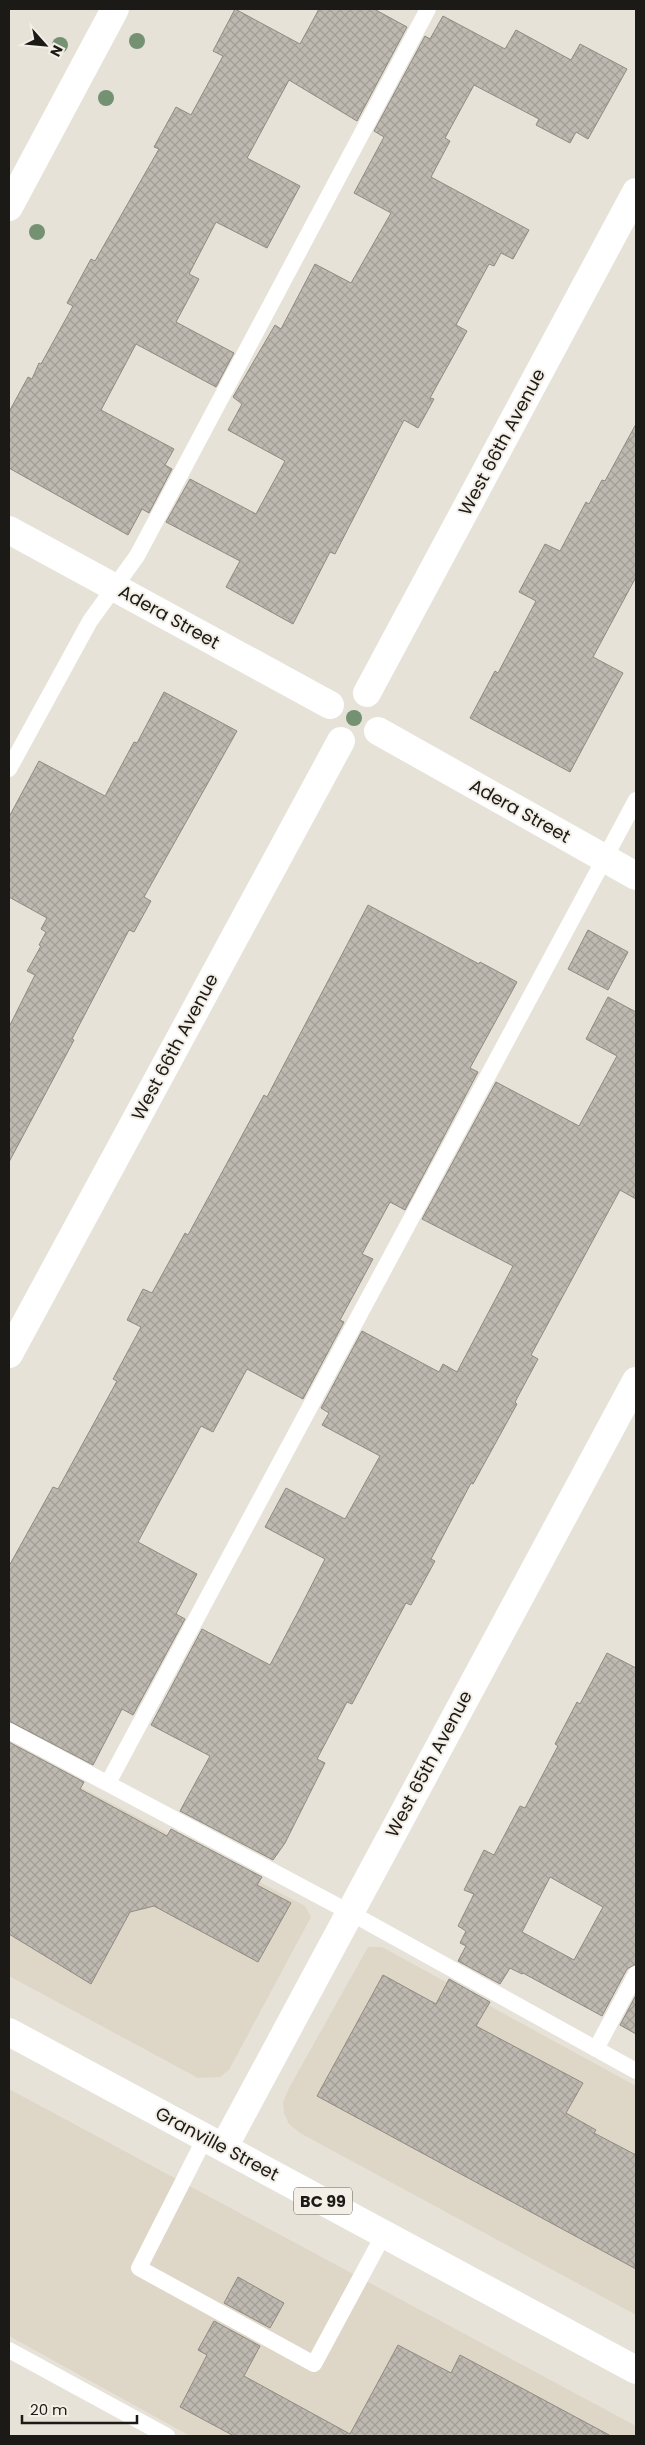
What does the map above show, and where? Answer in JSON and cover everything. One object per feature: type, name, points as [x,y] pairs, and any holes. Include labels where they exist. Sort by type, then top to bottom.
[{"type":"main road","points":[[9,207],[115,9]]},
{"type":"main road","name":"West 66th Avenue","points":[[367,693],[636,192]]},
{"type":"main road","name":"Adera Street","points":[[9,530],[330,705]]},
{"type":"main road","points":[[357,690],[367,693],[376,700],[381,710],[382,721],[378,731],[371,739],[362,743],[351,744],[341,741],[333,734],[328,725],[327,715],[330,705],[336,697],[346,691],[357,690]]},
{"type":"main road","name":"Adera Street","points":[[378,731],[636,876]]},
{"type":"main road","name":"West 66th Avenue","points":[[9,1354],[341,741]]},
{"type":"main road","name":"West 65th Avenue","points":[[215,2142],[349,1912],[636,1381]]},
{"type":"main road","name":"Granville Street","points":[[9,2032],[636,2370]]},
{"type":"lane","points":[[9,769],[90,621],[141,547],[428,9]]},
{"type":"lane","points":[[108,1783],[636,800]]},
{"type":"lane","points":[[9,1731],[349,1912],[636,2071]]},
{"type":"lane","points":[[596,2049],[636,1974]]},
{"type":"lane","points":[[215,2142],[139,2268],[314,2364],[384,2234]]},
{"type":"lane","points":[[9,2350],[167,2436]]},
{"type":"shaded area","points":[[9,1749],[305,1906],[311,1917],[229,2070],[220,2077],[198,2078],[9,1976]]},
{"type":"shaded area","points":[[368,1947],[382,1947],[636,2086],[636,2315],[300,2133],[289,2124],[284,2113],[283,2102],[289,2088]]},
{"type":"shaded area","points":[[9,2089],[636,2426],[636,2436],[190,2436],[9,2336]]},
{"type":"building","points":[[235,9],[300,44],[319,9],[374,9],[407,27],[357,121],[289,80],[247,158],[300,186],[267,248],[216,222],[189,274],[199,279],[176,322],[234,353],[216,387],[136,344],[101,410],[174,449],[165,465],[172,469],[149,513],[142,509],[128,535],[9,468],[9,412],[28,377],[32,379],[39,363],[41,364],[73,306],[67,303],[91,259],[95,261],[159,149],[154,147],[176,107],[191,115],[223,56],[213,51]]},
{"type":"building","points":[[443,16],[505,49],[516,30],[571,60],[580,44],[627,69],[588,139],[576,132],[570,143],[536,125],[539,119],[474,85],[445,138],[450,141],[431,177],[529,230],[513,259],[501,253],[494,266],[489,264],[456,325],[467,331],[430,398],[434,399],[418,428],[404,420],[335,554],[330,552],[293,624],[226,587],[240,561],[166,522],[190,479],[256,514],[285,461],[228,430],[242,404],[233,397],[275,325],[281,329],[315,264],[351,283],[391,213],[354,193],[384,137],[374,131],[425,36],[430,39]]},
{"type":"building","points":[[636,424],[636,577],[593,657],[623,673],[570,772],[470,718],[495,671],[498,673],[536,601],[519,592],[545,544],[560,551],[586,502],[589,504],[602,480],[605,481]]},
{"type":"building","points":[[164,692],[237,731],[144,897],[151,901],[134,932],[129,930],[72,1039],[74,1040],[9,1162],[9,1027],[35,975],[27,971],[41,946],[39,945],[46,932],[41,929],[47,918],[9,897],[9,817],[39,761],[105,796],[134,742],[137,743]]},
{"type":"building","points":[[368,905],[517,982],[470,1068],[478,1072],[405,1210],[390,1202],[362,1254],[373,1259],[340,1320],[344,1322],[303,1399],[247,1369],[213,1432],[201,1426],[159,1503],[138,1542],[197,1574],[176,1614],[185,1619],[133,1715],[122,1709],[93,1765],[9,1721],[9,1566],[53,1487],[58,1489],[117,1381],[113,1379],[141,1327],[127,1320],[143,1289],[152,1293],[185,1233],[188,1235],[264,1095],[267,1097]]},
{"type":"building","points":[[588,930],[628,952],[608,990],[568,969]]},
{"type":"building","points":[[608,997],[636,1012],[636,1199],[620,1190],[531,1355],[538,1359],[515,1402],[517,1404],[473,1484],[471,1483],[431,1559],[435,1561],[411,1605],[406,1603],[352,1704],[347,1702],[317,1759],[325,1763],[285,1843],[273,1860],[180,1811],[210,1756],[151,1725],[202,1629],[270,1665],[325,1559],[265,1527],[286,1488],[345,1519],[380,1456],[322,1425],[329,1413],[321,1408],[362,1331],[439,1372],[443,1364],[457,1372],[513,1266],[422,1219],[496,1082],[579,1126],[617,1056],[586,1039]]},
{"type":"building","points":[[607,1653],[636,1668],[636,1964],[627,1969],[602,2016],[523,1973],[510,1968],[500,1984],[458,1961],[466,1946],[460,1943],[466,1931],[458,1926],[474,1894],[464,1890],[484,1850],[494,1855],[520,1806],[525,1808],[558,1746],[555,1744],[577,1702],[580,1704]],"holes":[[[550,1877],[603,1907],[574,1960],[522,1932]]]},
{"type":"building","points":[[9,1742],[84,1782],[80,1789],[167,1836],[171,1829],[262,1877],[257,1885],[291,1903],[258,1962],[154,1906],[130,1912],[91,1984],[9,1934]]},
{"type":"building","points":[[383,1975],[436,2004],[449,1979],[490,2002],[476,2026],[583,2083],[566,2113],[596,2130],[594,2133],[636,2155],[636,2269],[317,2096]]},
{"type":"building","points":[[636,1995],[636,2034],[620,2025]]},
{"type":"building","points":[[238,2277],[284,2303],[270,2328],[224,2303]]},
{"type":"building","points":[[214,2321],[260,2346],[244,2376],[350,2434],[398,2345],[451,2373],[460,2355],[611,2436],[234,2436],[180,2407],[207,2355],[198,2350]]}]
